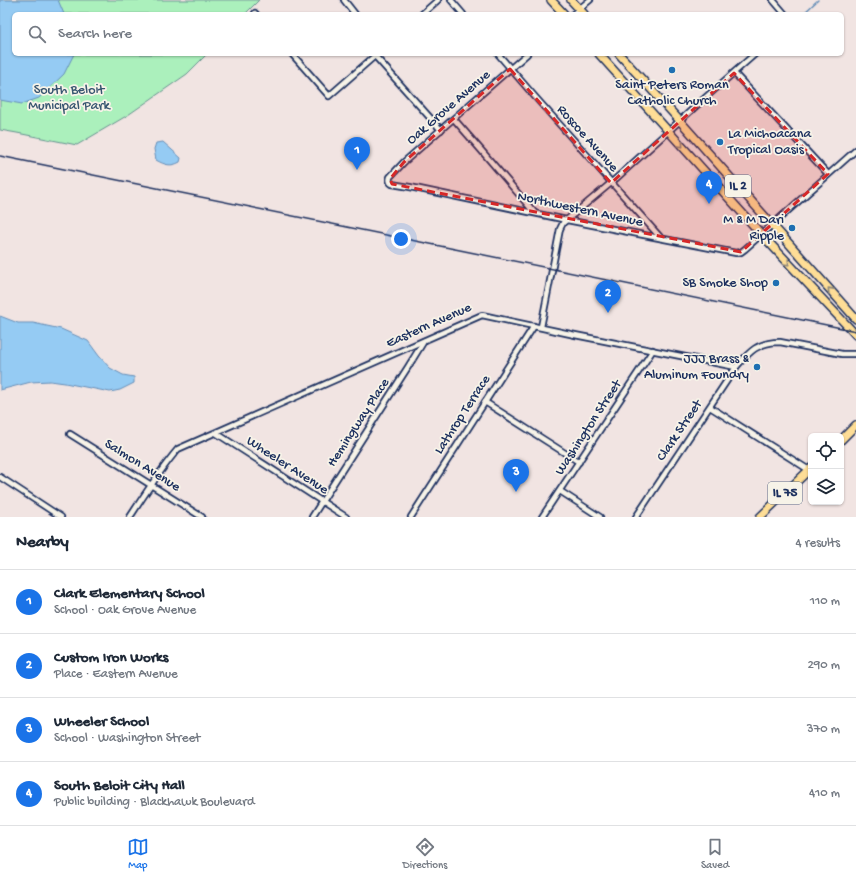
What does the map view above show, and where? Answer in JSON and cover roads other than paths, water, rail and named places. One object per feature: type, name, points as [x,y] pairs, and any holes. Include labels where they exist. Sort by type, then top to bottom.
[{"type":"main road","points":[[551,0],[562,12]]},
{"type":"main road","points":[[571,0],[579,12]]},
{"type":"main road","name":"IL 2","points":[[601,56],[762,235],[856,336]]},
{"type":"main road","name":"IL 2","points":[[621,56],[856,319]]},
{"type":"main road","points":[[844,437],[856,425]]},
{"type":"main road","name":"IL 75","points":[[760,517],[808,471]]},
{"type":"street","points":[[344,0],[354,12]]},
{"type":"street","points":[[424,12],[438,0]]},
{"type":"street","points":[[451,0],[461,12]]},
{"type":"street","points":[[579,12],[590,0]]},
{"type":"street","points":[[773,0],[783,12]]},
{"type":"street","points":[[294,56],[329,96],[375,56]]},
{"type":"street","points":[[377,56],[441,130]]},
{"type":"street","name":"Roscoe Avenue","points":[[500,56],[661,238]]},
{"type":"street","name":"Oak Grove Avenue","points":[[390,182],[392,175],[404,162],[525,56]]},
{"type":"street","points":[[542,327],[560,229],[563,224],[753,56]]},
{"type":"street","points":[[734,73],[828,174]]},
{"type":"street","points":[[454,119],[534,212]]},
{"type":"street","name":"Northwestern Avenue","points":[[390,182],[392,184],[567,220],[736,253],[741,252],[762,235],[856,150]]},
{"type":"street","name":"Eastern Avenue","points":[[130,517],[151,484],[178,449],[482,315],[736,367]]},
{"type":"street","name":"Lathrop Terrace","points":[[411,517],[534,326]]},
{"type":"street","name":"Hemingway Place","points":[[312,517],[424,340]]},
{"type":"street","name":"Clark Street","points":[[636,517],[736,367],[750,352],[763,344],[780,342],[842,354],[856,354]]},
{"type":"street","name":"Washington Street","points":[[542,517],[653,350]]},
{"type":"street","points":[[485,402],[579,462]]},
{"type":"street","points":[[710,407],[808,468]]},
{"type":"street","name":"Wheeler Avenue","points":[[216,433],[346,517]]},
{"type":"street","name":"Salmon Avenue","points":[[70,434],[202,517]]},
{"type":"street","points":[[0,477],[61,517]]},
{"type":"street","points":[[560,491],[600,517]]},
{"type":"water","points":[[0,0],[58,0],[63,12],[12,12],[12,56],[73,56],[64,74],[39,98],[22,104],[0,100]]},
{"type":"water","points":[[163,142],[181,158],[180,162],[168,165],[156,160],[154,149],[156,143]]},
{"type":"water","points":[[0,316],[18,323],[33,323],[61,329],[88,341],[110,368],[123,375],[134,377],[134,383],[120,390],[110,392],[50,381],[31,382],[0,390]]},
{"type":"waterway","points":[[805,12],[818,0]]},
{"type":"railway","points":[[0,156],[856,331]]},
{"type":"place","name":"Saint Peters Roman Catholic Church","points":[[672,70]]},
{"type":"place","name":"La Michoacana Tropical Oasis","points":[[720,142]]},
{"type":"place","name":"Clark Elementary School","points":[[357,170]]},
{"type":"place","name":"South Beloit City Hall","points":[[709,204]]},
{"type":"place","name":"M & M Dari Ripple","points":[[792,228]]},
{"type":"place","name":"SB Smoke Shop","points":[[776,283]]},
{"type":"place","name":"Custom Iron Works","points":[[608,313]]},
{"type":"place","name":"JJJ Brass & Aluminum Foundry","points":[[757,367]]},
{"type":"place","name":"Wheeler School","points":[[516,492]]},
{"type":"park label","name":"South Beloit Municipal Park","points":[[69,98]]}]
